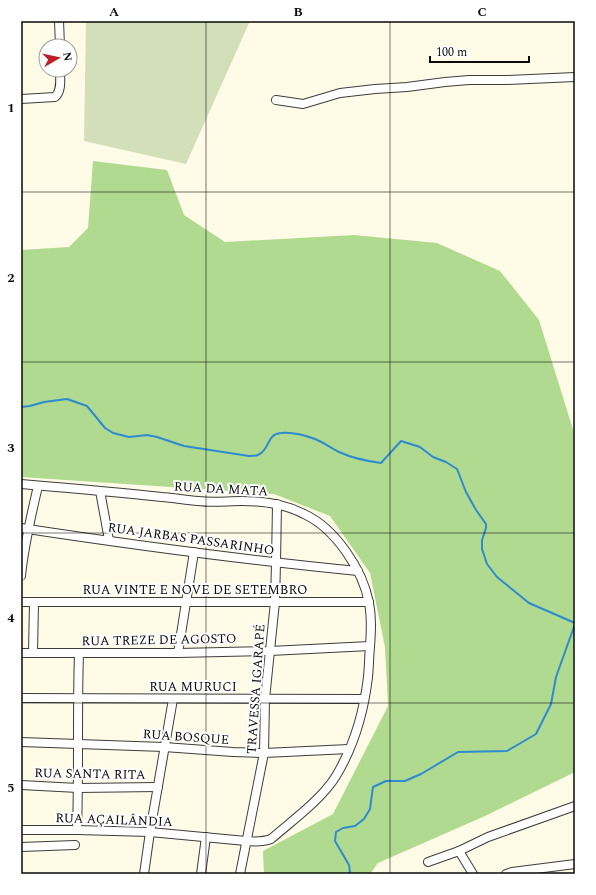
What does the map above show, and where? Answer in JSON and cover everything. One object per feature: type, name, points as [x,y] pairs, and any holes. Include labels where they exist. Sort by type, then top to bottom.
[{"type":"street","points":[[59,21],[60,38]]},
{"type":"street","points":[[276,100],[303,104],[340,93],[445,82],[575,77]]},
{"type":"street","points":[[21,99],[55,97],[60,90],[60,78]]},
{"type":"street","name":"RUA DA MATA","points":[[21,484],[198,501],[277,504],[304,514],[316,521],[332,535],[345,550],[358,571],[369,602],[371,620],[368,677],[358,727],[344,763],[335,777],[312,804],[271,839],[261,842],[246,842],[206,837]]},
{"type":"street","points":[[21,576],[25,529],[38,486]]},
{"type":"street","points":[[100,491],[109,540]]},
{"type":"street","name":"TRAVESSA IGARAPÉ","points":[[240,874],[264,754],[265,699],[274,602],[277,504]]},
{"type":"street","name":"RUA JARBAS PASSARINHO","points":[[25,529],[276,563],[358,571]]},
{"type":"street","points":[[178,653],[194,552]]},
{"type":"street","name":"RUA VINTE E NOVE DE SETEMBRO","points":[[21,602],[369,602]]},
{"type":"street","points":[[33,652],[34,603]]},
{"type":"street","name":"RUA TREZE DE AGOSTO","points":[[21,653],[178,653],[270,651],[370,646]]},
{"type":"street","points":[[77,830],[79,653]]},
{"type":"street","name":"RUA MURUCI","points":[[21,698],[364,699]]},
{"type":"street","points":[[144,874],[173,699]]},
{"type":"street","name":"RUA BOSQUE","points":[[21,742],[164,747],[264,754],[349,749]]},
{"type":"street","name":"RUA SANTA RITA","points":[[21,785],[78,788],[158,787]]},
{"type":"street","points":[[428,862],[459,851],[488,837],[575,806]]},
{"type":"street","name":"RUA AÇAILÂNDIA","points":[[21,830],[150,832],[206,837]]},
{"type":"street","points":[[201,874],[206,837]]},
{"type":"street","points":[[21,847],[75,845]]},
{"type":"street","points":[[459,851],[473,874]]},
{"type":"street","points":[[506,874],[575,864]]},
{"type":"green space","points":[[86,21],[250,21],[186,164],[84,141]]},
{"type":"green space","points":[[93,161],[167,170],[184,215],[225,242],[354,235],[437,243],[500,271],[539,320],[575,436],[575,772],[485,816],[378,863],[370,874],[264,874],[263,851],[333,814],[388,706],[385,647],[370,573],[330,516],[274,494],[21,477],[21,250],[69,247],[88,228]]},
{"type":"waterway","points":[[21,407],[67,399],[87,406],[105,428],[113,433],[129,437],[147,435],[184,446],[249,456],[257,455],[262,452],[273,436],[281,433],[294,433],[307,436],[349,456],[381,463],[401,441],[420,447],[433,457],[446,462],[457,469],[466,492],[486,524],[482,540],[482,549],[487,564],[497,577],[529,603],[575,623]]},
{"type":"waterway","points":[[348,874],[350,872],[349,865],[335,841],[336,832],[343,828],[355,826],[364,819],[370,809],[373,787],[386,781],[405,781],[421,774],[458,752],[507,751],[536,734],[551,704],[556,677],[575,624]]}]
